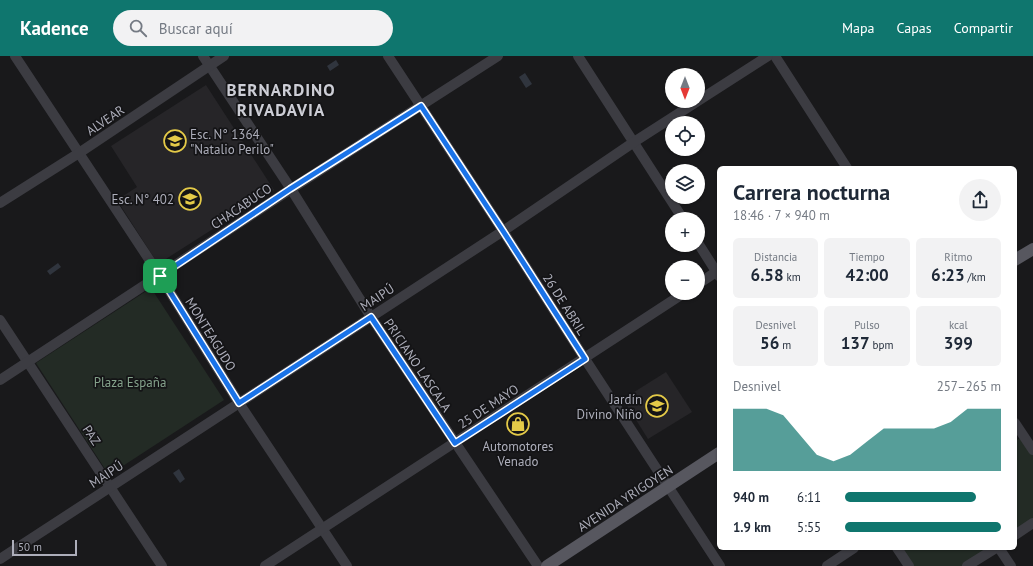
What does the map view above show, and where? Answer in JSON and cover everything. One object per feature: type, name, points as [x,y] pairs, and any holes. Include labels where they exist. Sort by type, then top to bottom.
[{"type":"main road","points":[[1017,259],[1033,248]]},
{"type":"main road","name":"AVENIDA YRIGOYEN","points":[[547,566],[717,454]]},
{"type":"street","name":"MONTEAGUDO","points":[[15,56],[160,276],[239,403],[347,566]]},
{"type":"street","name":"PRICIANO LASCALA","points":[[203,56],[371,317],[538,566]]},
{"type":"street","name":"ALVEAR","points":[[0,203],[79,153],[224,56]]},
{"type":"street","name":"26 DE ABRIL","points":[[388,56],[720,566]]},
{"type":"street","name":"CHACABUCO","points":[[0,380],[290,189],[498,56]]},
{"type":"street","points":[[578,56],[679,212]]},
{"type":"street","name":"MAIPÚ","points":[[0,559],[503,231],[634,142],[768,56]]},
{"type":"street","points":[[775,56],[846,166]]},
{"type":"street","points":[[704,252],[717,271]]},
{"type":"street","points":[[705,280],[717,273]]},
{"type":"street","name":"25 DE MAYO","points":[[265,566],[674,300]]},
{"type":"street","name":"PAZ","points":[[0,320],[162,566]]},
{"type":"street","points":[[1019,439],[1033,450]]},
{"type":"street","points":[[1017,534],[1033,523]]},
{"type":"street","points":[[827,566],[851,550]]},
{"type":"street","points":[[898,550],[909,566]]},
{"type":"street","points":[[967,566],[993,550]]},
{"type":"street","points":[[1000,550],[1010,566]]},
{"type":"shaded area","points":[[336,60],[339,65],[330,71],[327,66]]},
{"type":"shaded area","points":[[525,73],[532,84],[526,88],[519,77]]},
{"type":"shaded area","points":[[206,85],[274,190],[158,264],[117,200],[137,187],[111,146]]},
{"type":"shaded area","points":[[58,263],[61,267],[50,275],[47,271]]},
{"type":"shaded area","name":"Jardín Divino Niño","points":[[666,372],[692,412],[648,439],[623,399]]},
{"type":"shaded area","points":[[179,469],[185,479],[180,483],[173,473]]},
{"type":"green space","name":"Plaza España","points":[[151,288],[224,400],[109,475],[36,363]]},
{"type":"green space","points":[[1024,436],[1033,450],[1033,522],[1017,533],[1017,440]]},
{"type":"green space","points":[[898,550],[990,550],[966,566],[909,566]]},
{"type":"place","name":"Esc. N° 1364 \"Natalio Perilo\"","points":[[175,141]]},
{"type":"place","name":"Esc. N° 402","points":[[190,199]]},
{"type":"place","name":"Jardín Divino Niño","points":[[657,406]]},
{"type":"place","name":"Automotores Venado","points":[[518,424]]},
{"type":"district","name":"BERNARDINO RIVADAVIA","points":[[281,100]]},
{"type":"route","points":[[421,106],[585,359],[455,443],[371,317],[239,403],[160,276],[290,189],[421,106]]}]
